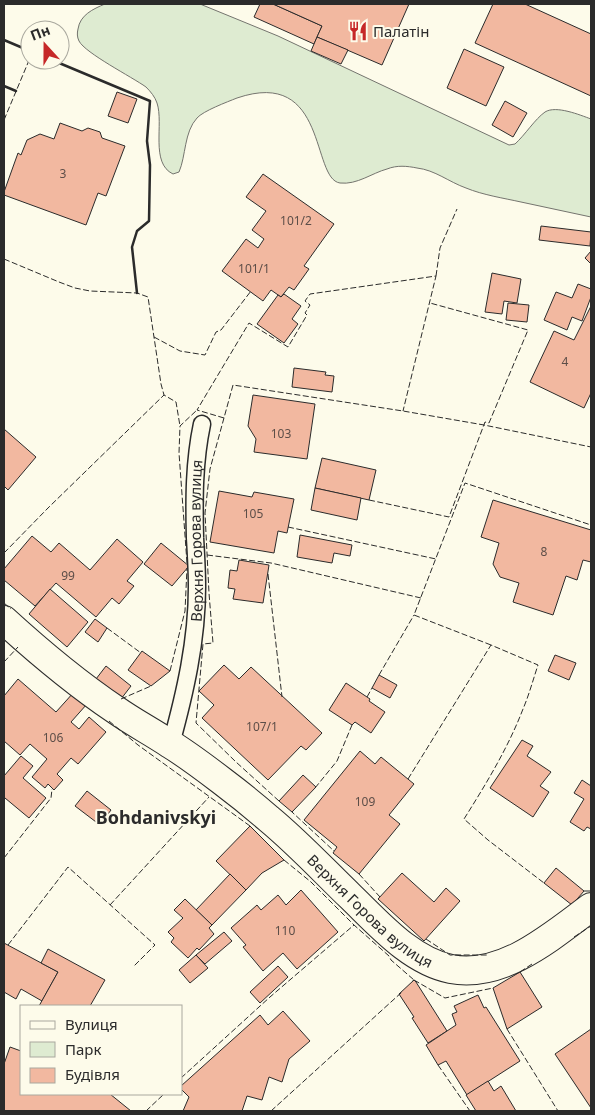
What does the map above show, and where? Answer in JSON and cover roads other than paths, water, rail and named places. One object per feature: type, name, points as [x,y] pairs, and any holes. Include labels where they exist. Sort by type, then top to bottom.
[{"type":"street","name":"Верхня Горова вулиця","points":[[4,620],[45,656],[116,710],[171,744],[270,819],[397,940],[425,960],[440,967],[463,971],[496,967],[538,945],[591,907]]},
{"type":"lane","name":"Верхня Горова вулиця","points":[[171,744],[188,674],[196,615],[195,471],[202,424]]},
{"type":"place","name":"Палатін","points":[[358,31]]},
{"type":"district","name":"Bohdanivskyi","points":[[156,817]]}]
